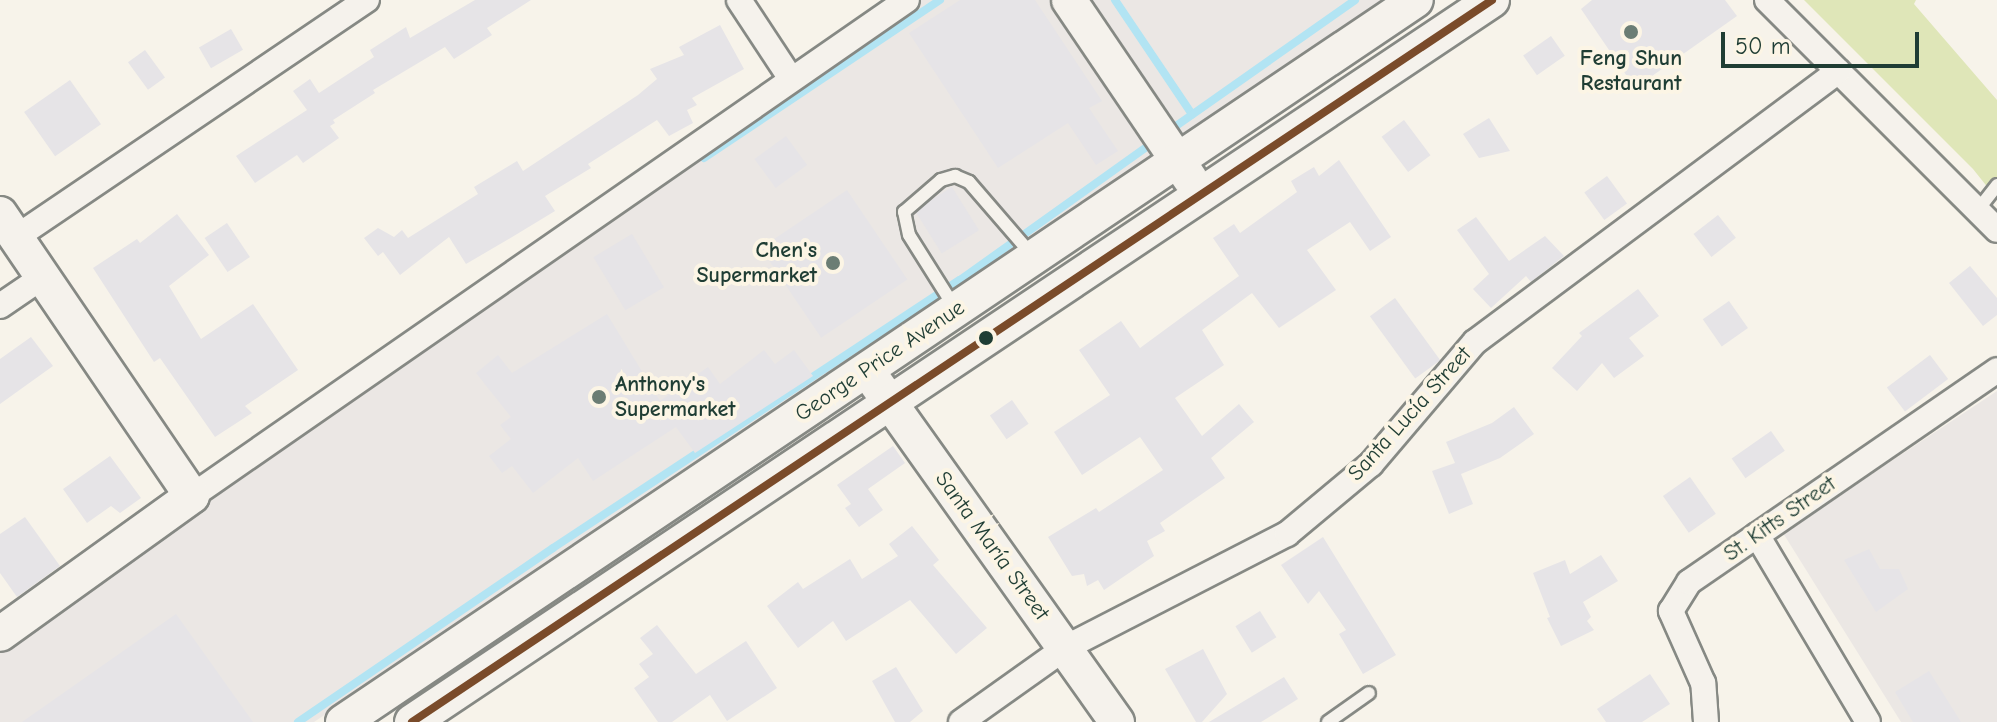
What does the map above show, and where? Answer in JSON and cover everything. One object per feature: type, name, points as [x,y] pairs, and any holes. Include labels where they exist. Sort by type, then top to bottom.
[{"type":"main road","points":[[1069,0],[1202,197]]},
{"type":"main road","name":"George Price Avenue","points":[[343,722],[1416,0]]},
{"type":"main road","name":"George Price Avenue","points":[[412,722],[888,402],[1202,197],[1492,0]]},
{"type":"main road","points":[[0,634],[192,496],[8,226]]},
{"type":"main road","name":"Santa María Street","points":[[867,371],[1117,722]]},
{"type":"street","points":[[8,226],[367,0]]},
{"type":"street","points":[[739,0],[791,79]]},
{"type":"street","points":[[192,496],[907,0]]},
{"type":"street","points":[[1767,0],[1997,230]]},
{"type":"street","name":"Santa Lucía Street","points":[[961,722],[1065,648],[1287,534],[1371,464],[1475,342],[1838,71]]},
{"type":"street","points":[[0,306],[41,278]]},
{"type":"street","name":"St. Kitts Street","points":[[1706,722],[1703,683],[1671,611],[1689,582],[1997,370]]},
{"type":"street","points":[[1757,535],[1868,722]]},
{"type":"lane","points":[[956,309],[909,235],[904,212],[941,180],[955,176],[969,182],[1007,222],[1034,258]]},
{"type":"lane","points":[[1977,212],[1997,185]]},
{"type":"lane","points":[[1328,722],[1369,693]]},
{"type":"shaded area","points":[[904,0],[1390,0],[314,722],[0,722],[0,636]]},
{"type":"shaded area","points":[[1997,391],[1997,722],[1901,722],[1783,533]]},
{"type":"green space","points":[[1804,0],[1916,0],[1914,4],[1997,100],[1997,199],[1973,169]]},
{"type":"building","points":[[475,0],[531,0],[487,28],[492,35],[454,59],[445,47],[373,90],[375,93],[333,120],[335,123],[330,126],[339,138],[303,163],[297,155],[255,183],[236,156],[307,110],[293,91],[310,79],[319,93],[374,57],[370,50],[406,27],[410,38]]},
{"type":"building","points":[[960,0],[1035,0],[1102,101],[1089,108],[1118,151],[1096,165],[1068,123],[998,168],[909,33]]},
{"type":"building","name":"Feng Shun Restaurant","points":[[1592,0],[1725,0],[1737,16],[1635,88],[1581,9]]},
{"type":"building","points":[[720,25],[744,69],[692,98],[697,105],[687,110],[693,123],[669,136],[657,120],[588,164],[591,168],[545,196],[555,211],[507,240],[466,264],[449,237],[400,275],[383,252],[378,256],[364,238],[378,228],[394,237],[402,230],[408,238],[478,194],[474,187],[517,161],[523,171],[638,95],[657,79],[650,69],[684,55],[679,47]]},
{"type":"building","points":[[231,29],[243,50],[211,68],[199,48]]},
{"type":"building","points":[[1551,36],[1565,56],[1537,75],[1523,56]]},
{"type":"building","points":[[145,50],[165,78],[148,90],[128,62]]},
{"type":"building","points":[[70,80],[101,124],[55,156],[24,112]]},
{"type":"building","points":[[1489,118],[1510,151],[1479,158],[1463,134]]},
{"type":"building","points":[[1404,120],[1430,155],[1408,172],[1382,137]]},
{"type":"building","points":[[786,136],[807,165],[776,188],[754,159]]},
{"type":"building","points":[[1339,160],[1391,237],[1370,251],[1350,222],[1307,250],[1336,290],[1279,328],[1252,293],[1202,330],[1224,365],[1175,398],[1202,436],[1239,404],[1254,422],[1211,458],[1225,478],[1160,523],[1165,531],[1147,541],[1154,556],[1104,590],[1098,580],[1087,586],[1084,574],[1072,576],[1048,537],[1096,508],[1099,512],[1163,470],[1140,437],[1082,475],[1054,432],[1110,395],[1079,350],[1121,321],[1140,348],[1239,276],[1213,238],[1234,224],[1240,233],[1297,192],[1291,181],[1314,167],[1319,176]]},
{"type":"building","points":[[1607,176],[1627,204],[1604,220],[1584,192]]},
{"type":"building","points":[[952,187],[979,230],[942,254],[915,210]]},
{"type":"building","name":"Chen's Supermarket","points":[[847,190],[907,280],[821,338],[761,248]]},
{"type":"building","points":[[177,214],[209,255],[169,286],[201,339],[253,304],[298,370],[245,406],[252,413],[215,437],[160,358],[154,362],[93,268],[137,239],[140,243]]},
{"type":"building","points":[[1718,215],[1736,238],[1711,257],[1694,234]]},
{"type":"building","points":[[1476,217],[1509,261],[1545,236],[1564,256],[1531,282],[1526,276],[1491,308],[1473,289],[1489,274],[1457,230]]},
{"type":"building","points":[[227,223],[250,257],[228,272],[205,238]]},
{"type":"building","points":[[632,234],[664,287],[625,310],[593,257]]},
{"type":"building","points":[[1970,266],[1997,298],[1997,315],[1983,326],[1949,283]]},
{"type":"building","points":[[1638,289],[1659,316],[1629,338],[1644,356],[1614,378],[1602,363],[1577,391],[1552,368],[1582,336],[1579,333]]},
{"type":"building","points":[[1395,298],[1440,360],[1415,379],[1370,316]]},
{"type":"building","points":[[1729,301],[1748,328],[1722,346],[1703,319]]},
{"type":"building","points":[[607,314],[660,401],[708,367],[720,384],[764,350],[775,364],[794,350],[813,376],[695,453],[676,427],[593,481],[578,458],[533,493],[512,466],[502,473],[489,456],[511,439],[500,425],[511,417],[476,373],[498,355],[512,373]]},
{"type":"building","points":[[31,337],[53,366],[0,404],[0,359]]},
{"type":"building","points":[[1930,355],[1948,379],[1905,411],[1887,387]]},
{"type":"building","points":[[1012,400],[1029,424],[1007,439],[990,415]]},
{"type":"building","points":[[1514,407],[1534,434],[1500,458],[1461,474],[1473,504],[1449,514],[1432,471],[1455,463],[1446,442],[1492,423]]},
{"type":"building","points":[[1771,431],[1785,451],[1745,478],[1732,459]]},
{"type":"building","points":[[893,446],[905,463],[868,489],[883,510],[859,527],[845,508],[851,504],[837,485]]},
{"type":"building","points":[[110,456],[141,498],[120,513],[111,506],[87,523],[63,489]]},
{"type":"building","points":[[1690,477],[1716,514],[1689,533],[1663,496]]},
{"type":"building","points":[[25,517],[60,566],[17,597],[0,573],[0,534]]},
{"type":"building","points":[[912,526],[939,560],[933,565],[987,628],[956,654],[910,600],[846,641],[833,621],[798,648],[767,606],[798,582],[803,589],[850,559],[862,579],[898,556],[889,544]]},
{"type":"building","points":[[1323,537],[1396,655],[1363,674],[1339,634],[1346,630],[1319,591],[1308,604],[1281,565]]},
{"type":"building","points":[[1869,549],[1880,569],[1899,569],[1908,589],[1876,612],[1844,560]]},
{"type":"building","points":[[1601,555],[1618,581],[1583,602],[1591,617],[1587,621],[1594,630],[1561,646],[1547,618],[1550,617],[1533,573],[1565,560],[1570,574]]},
{"type":"building","points":[[1260,611],[1276,637],[1252,653],[1235,626]]},
{"type":"building","points":[[176,614],[253,722],[22,722]]},
{"type":"building","points":[[657,625],[696,674],[746,641],[777,688],[727,721],[710,695],[672,722],[658,722],[634,688],[649,677],[639,664],[653,654],[640,638]]},
{"type":"building","points":[[1203,649],[1227,694],[1202,722],[1196,722],[1165,669]]},
{"type":"building","points":[[896,667],[923,711],[910,722],[895,722],[872,681]]},
{"type":"building","points":[[1929,671],[1961,722],[1913,722],[1895,692]]},
{"type":"building","points":[[1650,674],[1670,704],[1642,722],[1606,722],[1597,709]]},
{"type":"building","points":[[1284,677],[1298,699],[1261,722],[1209,722]]},
{"type":"waterway","points":[[704,158],[940,0]]},
{"type":"waterway","points":[[1115,0],[1192,114]]},
{"type":"waterway","points":[[1166,133],[1355,0]]},
{"type":"waterway","points":[[298,722],[553,548],[960,280],[1155,141]]},
{"type":"transit line","points":[[412,722],[1492,0]]},
{"type":"place","name":"Feng Shun Restaurant","points":[[1631,32]]},
{"type":"place","name":"Chen's Supermarket","points":[[833,263]]},
{"type":"place","name":"Anthony's Supermarket","points":[[599,397]]}]
